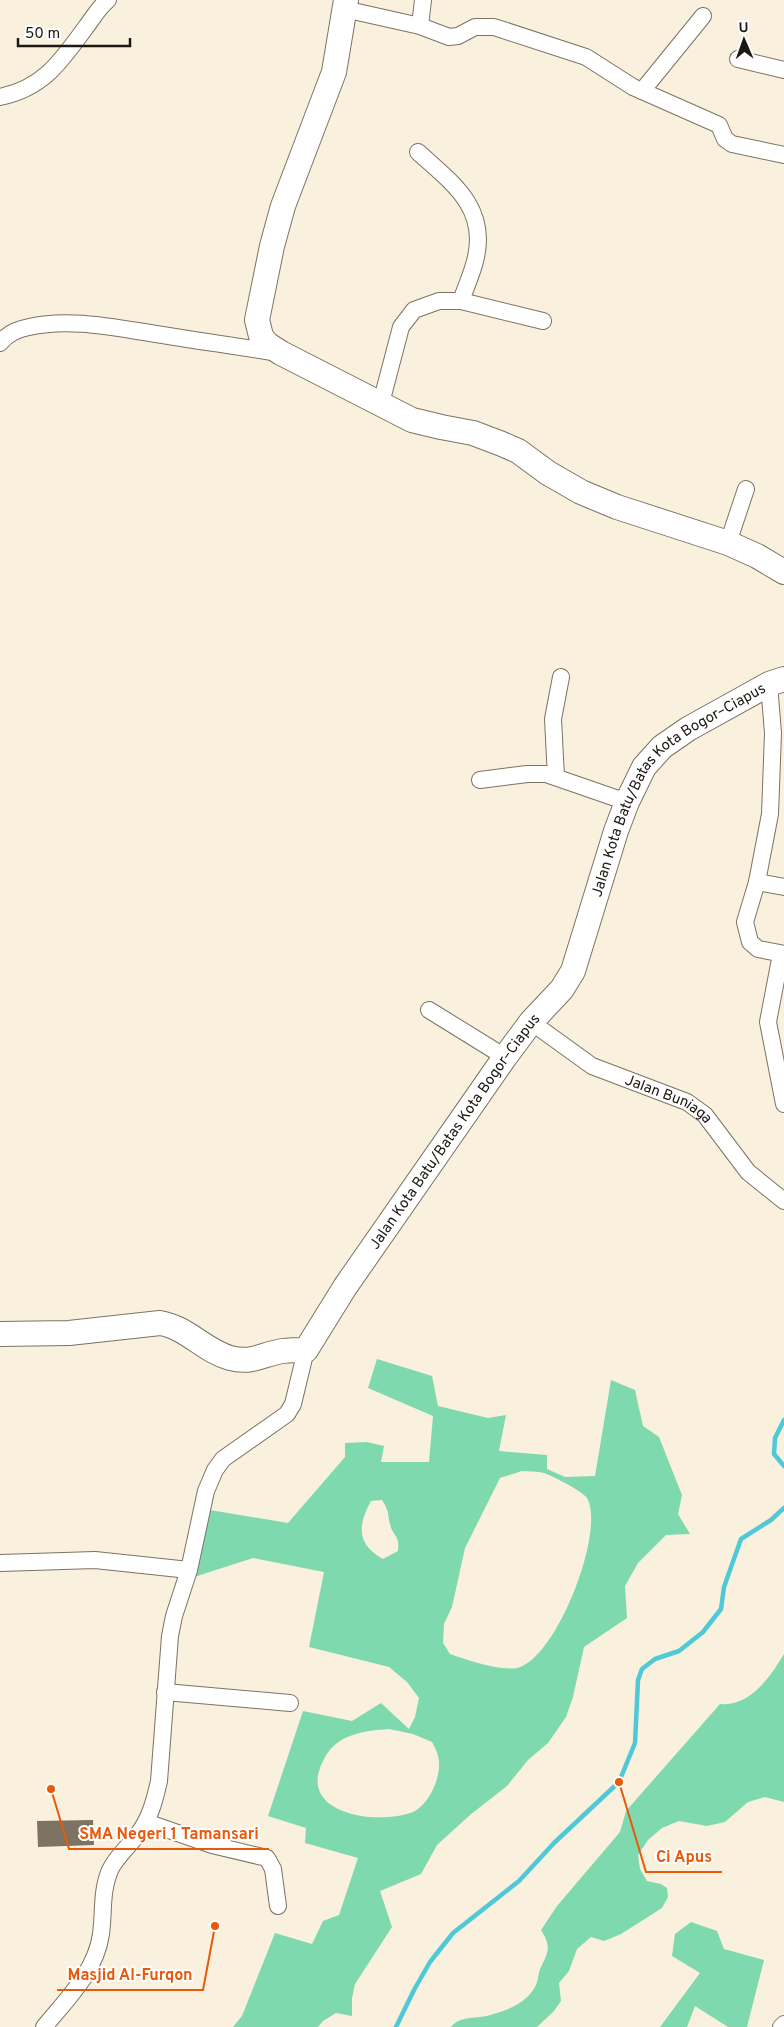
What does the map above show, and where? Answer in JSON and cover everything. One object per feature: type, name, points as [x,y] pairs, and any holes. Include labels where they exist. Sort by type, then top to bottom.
[{"type":"main road","points":[[345,4],[336,60],[329,87],[282,206],[276,226],[257,320],[258,329],[267,344],[281,353],[418,422],[473,432],[518,451],[563,483],[597,499],[728,543],[757,556],[784,572]]},
{"type":"main road","name":"Jalan Kota Batu/Batas Kota Bogor–Ciapus","points":[[306,1350],[344,1287],[505,1057],[531,1022],[562,989],[573,971],[605,863],[627,802],[644,767],[662,747],[688,729],[776,682]]},
{"type":"main road","points":[[0,1334],[69,1333],[160,1323],[170,1325],[220,1354],[231,1358],[257,1360],[282,1351],[306,1350]]},
{"type":"street","points":[[0,97],[31,87],[45,76],[64,56],[108,0]]},
{"type":"street","points":[[420,26],[423,0]]},
{"type":"street","points":[[345,4],[454,37],[475,27],[494,27],[586,57],[642,91],[718,126],[726,139],[732,144],[784,155]]},
{"type":"street","points":[[642,91],[703,16]]},
{"type":"street","points":[[738,58],[784,70]]},
{"type":"street","points":[[418,152],[467,200],[475,212],[478,228],[476,258],[461,301]]},
{"type":"street","points":[[381,403],[401,326],[414,310],[439,301],[461,301],[543,320]]},
{"type":"street","points":[[0,324],[16,330]]},
{"type":"street","points":[[0,344],[4,338],[16,330],[30,326],[89,325],[281,353]]},
{"type":"street","points":[[728,543],[746,489]]},
{"type":"street","points":[[556,777],[553,718],[561,677]]},
{"type":"street","points":[[776,682],[773,733],[777,815],[745,922],[750,942],[758,949],[783,954],[768,1022],[784,1104]]},
{"type":"street","points":[[480,780],[538,773],[556,777],[627,802]]},
{"type":"street","points":[[757,882],[784,887]]},
{"type":"street","points":[[429,1010],[505,1057]]},
{"type":"street","name":"Jalan Buniaga","points":[[531,1022],[592,1066],[687,1102],[698,1108],[709,1119],[748,1172],[784,1201]]},
{"type":"street","points":[[44,2027],[92,1964],[101,1934],[103,1900],[108,1877],[112,1867],[146,1822],[159,1781],[167,1656],[174,1616],[188,1570],[206,1491],[215,1470],[223,1459],[287,1414],[293,1404],[306,1350]]},
{"type":"street","points":[[0,1563],[95,1560],[188,1570]]},
{"type":"street","points":[[164,1692],[290,1703]]},
{"type":"street","points":[[146,1822],[212,1845],[267,1858],[272,1869],[278,1906]]},
{"type":"street","points":[[781,2027],[784,2024]]},
{"type":"green space","points":[[377,1359],[432,1376],[438,1406],[488,1418],[506,1415],[499,1451],[547,1455],[547,1469],[565,1477],[595,1476],[611,1380],[635,1390],[643,1426],[659,1437],[682,1495],[678,1514],[690,1534],[666,1535],[638,1563],[625,1586],[627,1618],[584,1647],[573,1697],[566,1717],[548,1743],[528,1760],[507,1786],[470,1815],[437,1845],[421,1874],[380,1891],[392,1927],[355,1984],[352,1998],[352,2016],[336,2013],[323,2021],[318,2027],[233,2027],[242,2016],[275,1933],[312,1944],[323,1921],[339,1915],[358,1858],[305,1843],[306,1828],[268,1816],[303,1711],[352,1721],[381,1703],[409,1729],[415,1717],[419,1698],[407,1682],[389,1667],[309,1647],[324,1572],[253,1558],[188,1579],[210,1510],[288,1523],[345,1457],[345,1443],[367,1442],[384,1446],[381,1462],[429,1462],[433,1416],[368,1388]],"holes":[[[522,1471],[544,1473],[584,1495],[587,1498],[591,1514],[590,1537],[583,1564],[574,1592],[561,1619],[547,1643],[532,1660],[517,1668],[509,1669],[474,1662],[450,1654],[443,1643],[444,1624],[452,1607],[465,1548],[500,1478]],[[382,1500],[398,1545],[398,1551],[383,1559],[368,1548],[362,1534],[363,1519],[371,1501]],[[389,1729],[413,1734],[432,1742],[437,1752],[439,1771],[430,1796],[413,1812],[398,1816],[361,1816],[329,1804],[320,1792],[318,1778],[324,1759],[329,1751],[343,1739],[352,1735]]]},
{"type":"green space","points":[[784,1654],[784,1802],[765,1797],[748,1802],[725,1822],[707,1826],[679,1821],[662,1828],[648,1840],[638,1855],[640,1869],[647,1881],[661,1884],[667,1888],[668,1897],[662,1908],[621,1934],[604,1941],[591,1937],[577,1949],[569,1971],[559,1983],[561,2001],[554,2011],[537,2027],[451,2027],[464,2019],[485,2016],[510,2008],[521,2002],[531,1993],[536,1985],[548,1950],[547,1941],[541,1930],[557,1906],[620,1832],[626,1811],[720,1704],[731,1704],[741,1701],[750,1695],[773,1672]]},
{"type":"green space","points":[[691,1922],[717,1931],[724,1949],[764,1960],[747,2027],[728,2027],[695,2006],[687,2027],[660,2027],[700,1973],[672,1956],[675,1934]]},
{"type":"building","points":[[93,1820],[94,1845],[38,1847],[37,1821]]},
{"type":"waterway","points":[[784,1420],[775,1438],[774,1454],[784,1466]]},
{"type":"waterway","points":[[396,2027],[430,1962],[453,1933],[519,1881],[554,1843],[619,1782],[635,1743],[638,1680],[642,1669],[655,1659],[679,1651],[703,1632],[721,1609],[724,1587],[741,1539],[771,1520],[784,1508]]},
{"type":"place","name":"Ci Apus","points":[[619,1782]]},
{"type":"place","name":"SMA Negeri 1 Tamansari","points":[[51,1789]]},
{"type":"place","name":"Masjid Al-Furqon","points":[[215,1926]]}]
